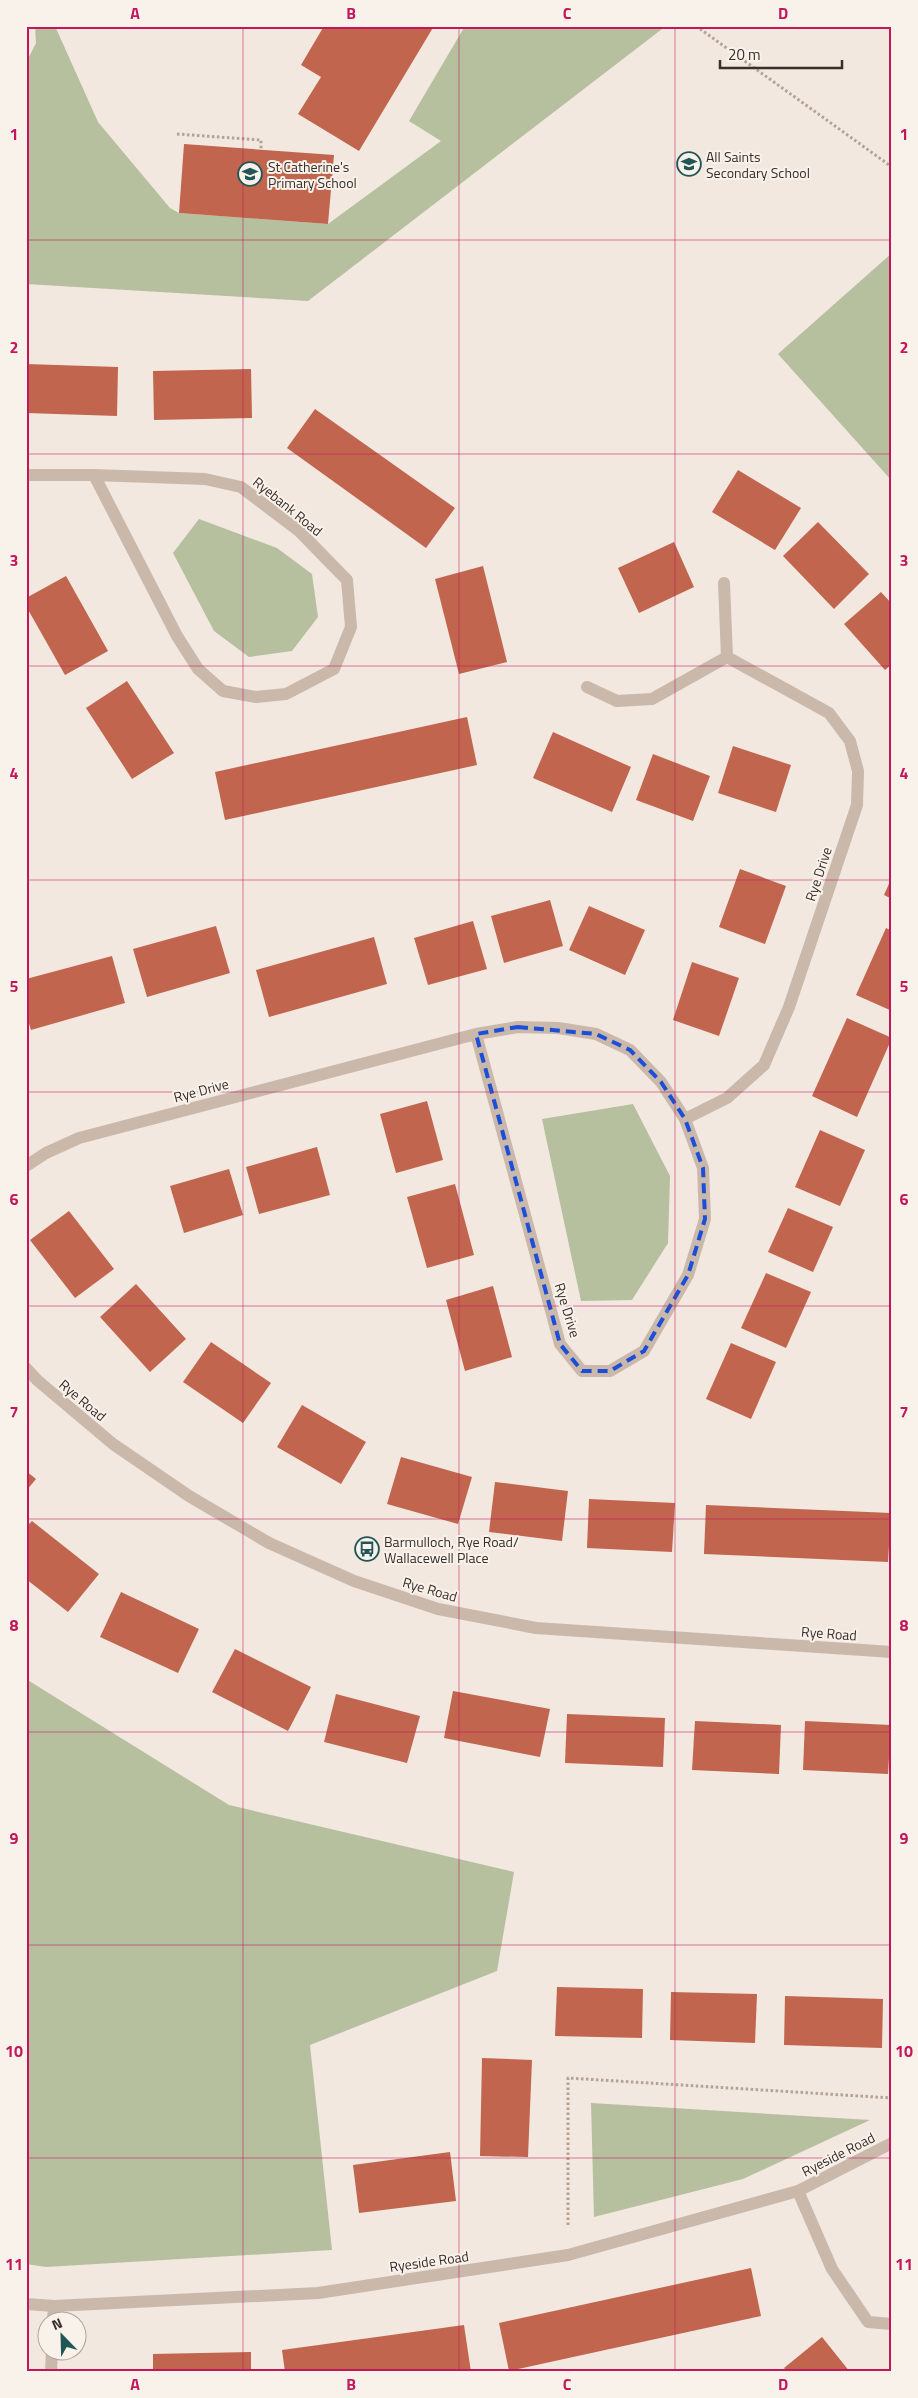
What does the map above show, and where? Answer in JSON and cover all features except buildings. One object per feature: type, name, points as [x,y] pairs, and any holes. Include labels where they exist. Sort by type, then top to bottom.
[{"type":"street","name":"Ryebank Road","points":[[26,475],[94,475],[205,479],[240,487],[299,531],[347,580],[351,627],[334,669],[286,694],[256,697],[223,691],[198,669],[177,636],[94,475]]},
{"type":"street","points":[[587,687],[617,701],[652,699],[727,657],[724,582]]},
{"type":"street","name":"Rye Drive","points":[[685,1119],[727,1098],[764,1065],[789,1007],[857,805],[858,771],[850,741],[830,713],[727,657]]},
{"type":"street","name":"Rye Drive","points":[[26,1166],[46,1153],[79,1138],[476,1034],[518,1027],[558,1028],[596,1034],[630,1050],[661,1082],[685,1119],[703,1168],[705,1219],[688,1275],[644,1351],[610,1371],[582,1370],[560,1344],[476,1034]]},
{"type":"street","name":"Rye Road","points":[[26,1368],[37,1380],[113,1444],[189,1496],[269,1544],[373,1588],[438,1609],[536,1628],[892,1652]]},
{"type":"street","name":"Ryeside Road","points":[[26,2304],[54,2306],[318,2293],[568,2256],[798,2191],[892,2144]]},
{"type":"street","name":"Ryeside Road","points":[[798,2191],[832,2270],[868,2322],[892,2324]]},
{"type":"path","points":[[696,26],[892,167]]},
{"type":"path","points":[[177,134],[261,140],[260,150]]},
{"type":"path","points":[[568,2256],[568,2078],[892,2098]]},
{"type":"highlighted area","points":[[518,1027],[596,1034],[630,1050],[661,1082],[685,1119],[703,1168],[705,1219],[688,1275],[644,1351],[610,1371],[582,1371],[560,1344],[476,1034]]},
{"type":"green space","points":[[35,26],[55,26],[98,122],[170,208],[179,213],[328,224],[441,141],[409,121],[465,26],[666,26],[308,301],[26,284],[26,63],[36,43]]},
{"type":"green space","points":[[892,253],[892,481],[778,354]]},
{"type":"green space","points":[[199,519],[277,548],[312,574],[318,617],[292,651],[249,657],[214,631],[173,553]]},
{"type":"green space","points":[[633,1104],[670,1176],[668,1243],[632,1300],[581,1301],[542,1119]]},
{"type":"green space","points":[[26,1679],[229,1805],[514,1872],[497,1971],[310,2045],[332,2250],[46,2267],[26,2264]]},
{"type":"green space","points":[[591,2103],[870,2120],[743,2179],[594,2217]]},
{"type":"place","name":"All Saints Secondary School","points":[[689,164]]},
{"type":"place","name":"St Catherine's Primary School","points":[[250,174]]},
{"type":"place","name":"Barmulloch, Rye Road/ Wallacewell Place","points":[[367,1549]]}]
